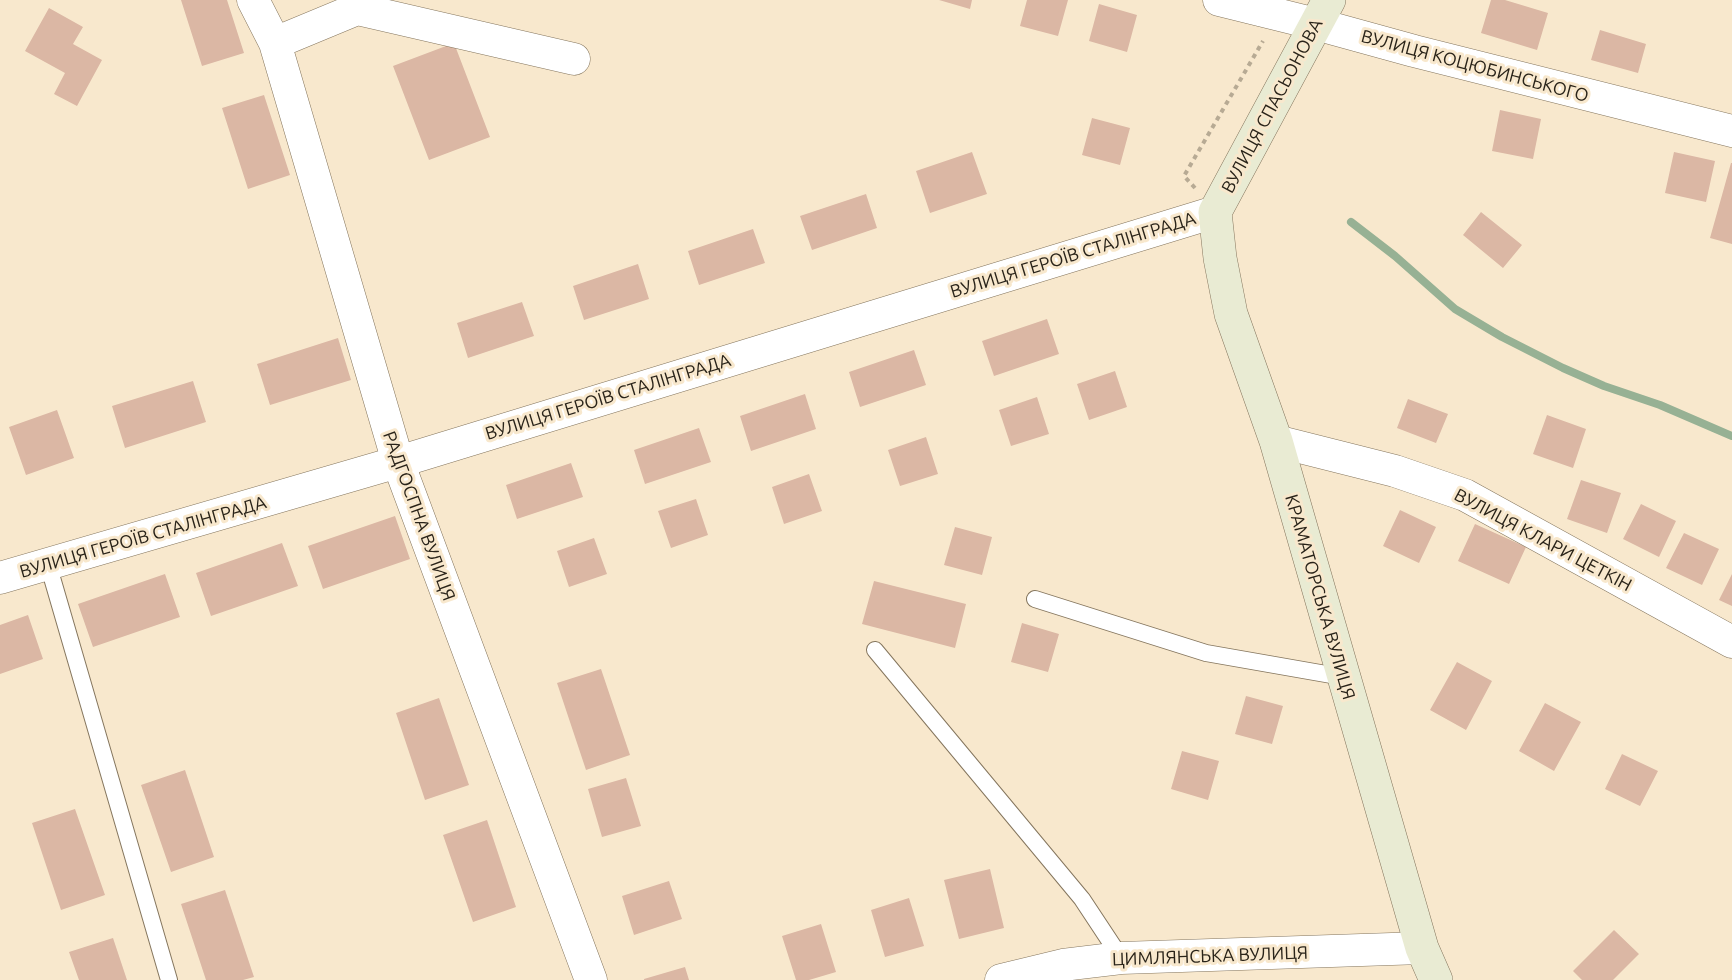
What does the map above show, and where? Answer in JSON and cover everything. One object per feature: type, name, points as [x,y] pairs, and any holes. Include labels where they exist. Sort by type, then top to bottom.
[{"type":"street","name":"РАДГОСПНА ВУЛИЦЯ","points":[[253,0],[275,43],[398,462],[591,980]]},
{"type":"street","name":"ВУЛИЦЯ КОЦЮБИНСЬКОГО","points":[[1219,0],[1279,15],[1322,12],[1414,51],[1732,131]]},
{"type":"street","points":[[275,43],[357,9],[574,59]]},
{"type":"street","name":"ВУЛИЦЯ СПАСЬОНОВА","points":[[1215,212],[1322,12]]},
{"type":"street","name":"КРАМАТОРСЬКА ВУЛИЦЯ","points":[[1215,212],[1220,258],[1232,314],[1276,441],[1422,948],[1436,980]]},
{"type":"street","name":"ВУЛИЦЯ ГЕРОЇВ СТАЛІНГРАДА","points":[[0,578],[398,462],[1215,212]]},
{"type":"street","name":"ВУЛИЦЯ КЛАРИ ЦЕТКІН","points":[[1276,441],[1395,471],[1465,495],[1732,642]]},
{"type":"street","name":"ЦИМЛЯНСЬКА ВУЛИЦЯ","points":[[1001,980],[1063,964],[1121,958],[1422,948]]},
{"type":"lane","points":[[48,564],[169,980]]},
{"type":"lane","points":[[1035,599],[1206,653],[1343,678]]},
{"type":"lane","points":[[875,650],[1082,899],[1121,958]]},
{"type":"path","points":[[1215,212],[1184,176],[1279,15]]},
{"type":"building","points":[[181,0],[227,0],[244,53],[202,66]]},
{"type":"building","points":[[939,0],[972,0],[970,9]]},
{"type":"building","points":[[1027,0],[1068,0],[1058,36],[1020,26]]},
{"type":"building","points":[[1491,0],[1505,0],[1548,13],[1537,50],[1481,33]]},
{"type":"building","points":[[1099,4],[1137,15],[1127,52],[1089,41]]},
{"type":"building","points":[[49,8],[83,27],[73,44],[102,60],[77,106],[54,94],[65,73],[25,51]]},
{"type":"building","points":[[1600,30],[1646,44],[1638,73],[1591,60]]},
{"type":"building","points":[[454,43],[490,137],[429,160],[393,66]]},
{"type":"building","points":[[264,95],[290,175],[248,189],[222,108]]},
{"type":"building","points":[[1500,110],[1541,119],[1533,159],[1492,151]]},
{"type":"building","points":[[1092,118],[1130,128],[1120,165],[1082,155]]},
{"type":"building","points":[[972,152],[987,194],[930,213],[916,171]]},
{"type":"building","points":[[1674,152],[1715,161],[1706,202],[1665,193]]},
{"type":"building","points":[[1732,163],[1732,244],[1710,238]]},
{"type":"building","points":[[866,194],[877,228],[812,250],[800,216]]},
{"type":"building","points":[[1481,212],[1522,245],[1503,268],[1463,235]]},
{"type":"building","points":[[753,229],[765,263],[699,285],[688,251]]},
{"type":"building","points":[[638,264],[649,299],[584,320],[573,286]]},
{"type":"building","points":[[522,302],[534,336],[468,358],[457,323]]},
{"type":"building","points":[[1047,319],[1059,354],[994,376],[982,341]]},
{"type":"building","points":[[338,338],[351,380],[270,405],[257,364]]},
{"type":"building","points":[[914,350],[926,385],[860,407],[849,372]]},
{"type":"building","points":[[1115,371],[1127,407],[1089,420],[1077,384]]},
{"type":"building","points":[[193,381],[206,422],[125,448],[112,406]]},
{"type":"building","points":[[805,394],[816,429],[751,451],[740,416]]},
{"type":"building","points":[[1037,397],[1049,434],[1011,446],[999,410]]},
{"type":"building","points":[[1408,399],[1448,414],[1436,443],[1397,428]]},
{"type":"building","points":[[57,410],[74,458],[26,475],[9,427]]},
{"type":"building","points":[[1547,415],[1586,429],[1573,468],[1533,454]]},
{"type":"building","points":[[699,428],[711,462],[645,484],[634,450]]},
{"type":"building","points":[[926,437],[938,474],[900,486],[888,450]]},
{"type":"building","points":[[571,463],[583,497],[517,519],[506,485]]},
{"type":"building","points":[[809,474],[822,511],[784,524],[772,487]]},
{"type":"building","points":[[1581,480],[1621,493],[1607,533],[1567,519]]},
{"type":"building","points":[[696,499],[708,535],[671,548],[658,511]]},
{"type":"building","points":[[1641,504],[1676,521],[1659,557],[1623,539]]},
{"type":"building","points":[[1400,510],[1436,527],[1419,563],[1383,546]]},
{"type":"building","points":[[395,516],[410,559],[323,589],[308,546]]},
{"type":"building","points":[[1475,524],[1526,547],[1509,584],[1458,561]]},
{"type":"building","points":[[955,527],[992,537],[982,575],[944,565]]},
{"type":"building","points":[[1684,533],[1719,549],[1702,585],[1666,568]]},
{"type":"building","points":[[594,538],[607,574],[569,587],[557,551]]},
{"type":"building","points":[[282,543],[298,586],[211,616],[196,573]]},
{"type":"building","points":[[165,574],[180,617],[93,647],[78,604]]},
{"type":"building","points":[[1732,574],[1732,606],[1719,600]]},
{"type":"building","points":[[874,581],[966,604],[955,648],[862,624]]},
{"type":"building","points":[[28,615],[43,659],[0,674],[0,625]]},
{"type":"building","points":[[1022,623],[1059,634],[1048,672],[1011,662]]},
{"type":"building","points":[[1457,662],[1492,681],[1466,730],[1430,710]]},
{"type":"building","points":[[601,669],[630,755],[586,770],[557,683]]},
{"type":"building","points":[[1246,696],[1283,706],[1272,744],[1235,734]]},
{"type":"building","points":[[439,698],[469,785],[425,800],[396,713]]},
{"type":"building","points":[[1545,703],[1581,722],[1554,771],[1519,751]]},
{"type":"building","points":[[1182,751],[1219,761],[1208,800],[1171,789]]},
{"type":"building","points":[[1622,754],[1658,771],[1640,806],[1605,789]]},
{"type":"building","points":[[185,770],[214,857],[171,872],[141,785]]},
{"type":"building","points":[[626,778],[641,826],[602,837],[588,789]]},
{"type":"building","points":[[75,809],[105,895],[61,910],[32,823]]},
{"type":"building","points":[[487,820],[516,907],[473,922],[443,835]]},
{"type":"building","points":[[990,869],[1004,928],[959,939],[944,880]]},
{"type":"building","points":[[669,881],[682,919],[634,935],[622,896]]},
{"type":"building","points":[[225,890],[254,977],[243,980],[206,980],[181,904]]},
{"type":"building","points":[[909,898],[924,946],[885,957],[871,910]]},
{"type":"building","points":[[821,924],[836,972],[809,980],[796,980],[782,936]]},
{"type":"building","points":[[1614,930],[1639,954],[1613,980],[1582,980],[1573,971]]},
{"type":"building","points":[[113,938],[127,980],[79,980],[69,952]]},
{"type":"building","points":[[685,967],[689,980],[644,980],[644,979]]},
{"type":"waterway","points":[[1351,222],[1395,256],[1455,309],[1502,337],[1604,386],[1660,405],[1732,436]]}]
